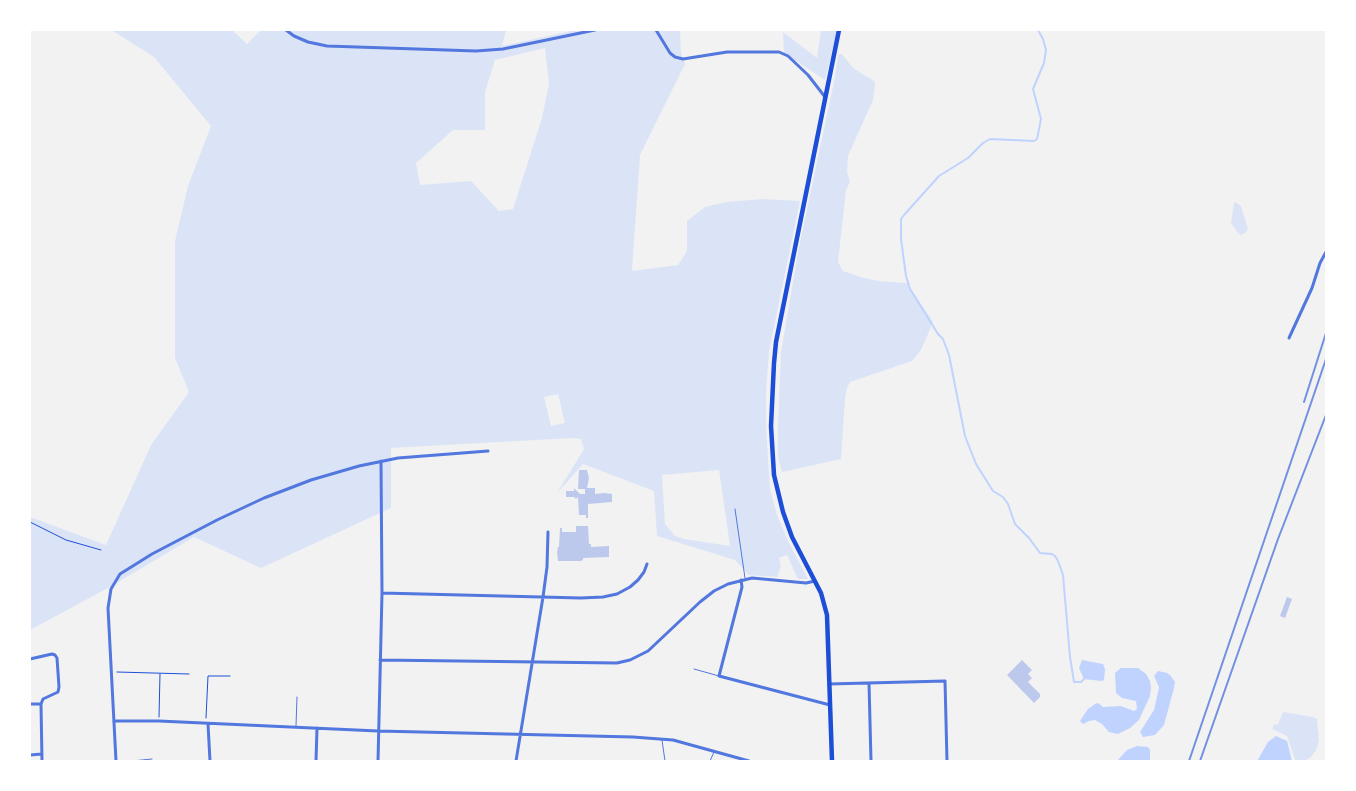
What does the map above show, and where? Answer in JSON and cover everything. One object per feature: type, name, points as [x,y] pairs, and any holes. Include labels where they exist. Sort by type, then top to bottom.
[{"type":"main road","points":[[832,761],[827,616],[823,598],[792,537],[783,512],[774,475],[771,426],[776,342],[839,30]]},
{"type":"street","points":[[286,30],[308,42],[327,46],[476,51],[503,49],[595,30]]},
{"type":"street","points":[[656,30],[670,53],[675,57],[683,58],[727,52],[779,52],[788,56],[808,75],[826,98]]},
{"type":"street","points":[[1289,338],[1326,252]]},
{"type":"street","points":[[116,761],[109,597],[114,583],[124,572],[182,538],[264,498],[311,480],[381,461],[411,456],[488,450]]},
{"type":"street","points":[[378,761],[382,593],[381,461]]},
{"type":"street","points":[[516,761],[543,597],[548,532]]},
{"type":"street","points":[[382,593],[580,598],[603,596],[617,594],[638,580],[647,564]]},
{"type":"street","points":[[380,660],[611,664],[630,660],[652,648],[710,594],[723,586],[743,579],[762,578],[806,583],[815,581]]},
{"type":"street","points":[[743,579],[719,676],[830,705]]},
{"type":"street","points":[[30,659],[52,654],[57,658],[58,692],[43,699],[41,704],[42,761]]},
{"type":"street","points":[[829,684],[945,681],[947,761]]},
{"type":"street","points":[[869,683],[871,761]]},
{"type":"street","points":[[30,704],[41,704]]},
{"type":"street","points":[[114,721],[662,739],[749,761]]},
{"type":"street","points":[[208,724],[210,761]]},
{"type":"street","points":[[316,761],[317,728]]},
{"type":"street","points":[[30,755],[42,754]]},
{"type":"lane","points":[[735,509],[743,579]]},
{"type":"lane","points":[[694,669],[719,676]]},
{"type":"lane","points":[[296,727],[297,697]]},
{"type":"lane","points":[[662,739],[665,761]]},
{"type":"lane","points":[[710,761],[714,751]]},
{"type":"lane","points":[[132,761],[152,760]]},
{"type":"path","points":[[30,522],[66,540],[101,550]]},
{"type":"path","points":[[111,673],[189,674]]},
{"type":"path","points":[[159,721],[160,673]]},
{"type":"path","points":[[208,724],[206,719],[208,676],[230,676]]},
{"type":"shaded area","points":[[108,30],[232,30],[247,44],[261,30],[506,30],[502,46],[576,30],[680,30],[681,53],[685,64],[640,155],[632,271],[678,265],[687,251],[687,221],[705,207],[726,202],[763,199],[800,201],[769,351],[766,426],[770,489],[777,515],[808,579],[798,579],[787,555],[779,558],[781,566],[777,577],[749,575],[735,560],[657,536],[654,491],[583,464],[557,493],[584,449],[581,439],[391,448],[391,508],[261,568],[194,537],[108,588],[30,630],[30,517],[106,545],[151,445],[189,392],[175,358],[175,241],[188,186],[211,126],[154,57],[113,31]],"holes":[[[545,48],[549,84],[542,118],[513,209],[499,211],[471,181],[420,185],[416,163],[453,130],[485,130],[485,92],[495,60]],[[558,394],[565,423],[551,426],[544,397]],[[719,470],[730,546],[675,536],[665,524],[662,475]]]},
{"type":"shaded area","points":[[821,30],[837,30],[825,80],[784,53],[783,32],[817,58]]},
{"type":"shaded area","points":[[840,54],[853,68],[874,81],[875,84],[873,100],[848,156],[847,172],[850,182],[846,190],[838,262],[843,271],[861,277],[878,281],[907,283],[933,322],[921,350],[912,361],[850,382],[845,399],[841,459],[782,472],[778,457],[781,352],[799,247],[838,55]]},
{"type":"shaded area","points":[[1235,202],[1241,206],[1248,229],[1241,235],[1231,223]]},
{"type":"shaded area","points":[[1283,712],[1317,719],[1319,741],[1316,750],[1305,761],[1295,760],[1287,736],[1272,729],[1274,725],[1278,724]]},
{"type":"water","points":[[1082,660],[1103,664],[1105,669],[1104,680],[1084,679],[1079,668]]},
{"type":"water","points":[[1121,668],[1138,668],[1146,674],[1150,681],[1150,696],[1139,720],[1130,728],[1118,734],[1109,732],[1102,724],[1095,720],[1083,724],[1080,721],[1088,709],[1098,703],[1103,707],[1121,706],[1134,711],[1137,709],[1136,701],[1122,698],[1116,693],[1115,673]]},
{"type":"water","points":[[1158,671],[1170,675],[1175,682],[1174,688],[1164,725],[1155,735],[1143,737],[1140,732],[1154,710],[1159,687],[1154,676]]},
{"type":"water","points":[[1276,736],[1287,741],[1292,761],[1257,761],[1268,742]]},
{"type":"water","points":[[1137,746],[1148,747],[1150,750],[1150,761],[1117,761],[1127,750]]},
{"type":"building","points":[[579,470],[587,470],[589,478],[587,488],[595,488],[595,494],[612,494],[612,502],[588,504],[588,518],[586,518],[586,515],[579,515],[578,497],[576,499],[574,497],[566,497],[566,491],[574,491],[574,488],[580,494],[585,494],[585,489],[578,489]]},
{"type":"building","points":[[576,526],[588,526],[589,544],[591,544],[591,547],[609,546],[609,557],[583,558],[581,561],[558,561],[557,552],[560,528],[562,528],[562,532],[576,532]]},
{"type":"building","points":[[1287,597],[1292,599],[1285,618],[1280,616]]},
{"type":"building","points":[[1022,660],[1032,670],[1028,674],[1032,678],[1028,682],[1040,694],[1040,697],[1034,703],[1007,675]]},
{"type":"waterway","points":[[1038,30],[1046,50],[1044,63],[1033,89],[1041,119],[1037,139],[1034,141],[990,139],[983,143],[968,158],[939,176],[904,215],[901,219],[901,239],[906,276],[910,289],[943,339],[949,355],[965,436],[976,464],[993,491],[1003,497],[1008,504],[1015,524],[1040,553],[1052,554],[1058,561],[1063,575],[1074,682],[1081,682],[1084,679]]},
{"type":"railway","points":[[1304,402],[1326,333]]},
{"type":"railway","points":[[1189,761],[1326,359]]},
{"type":"railway","points":[[1200,761],[1278,539],[1326,415]]}]
